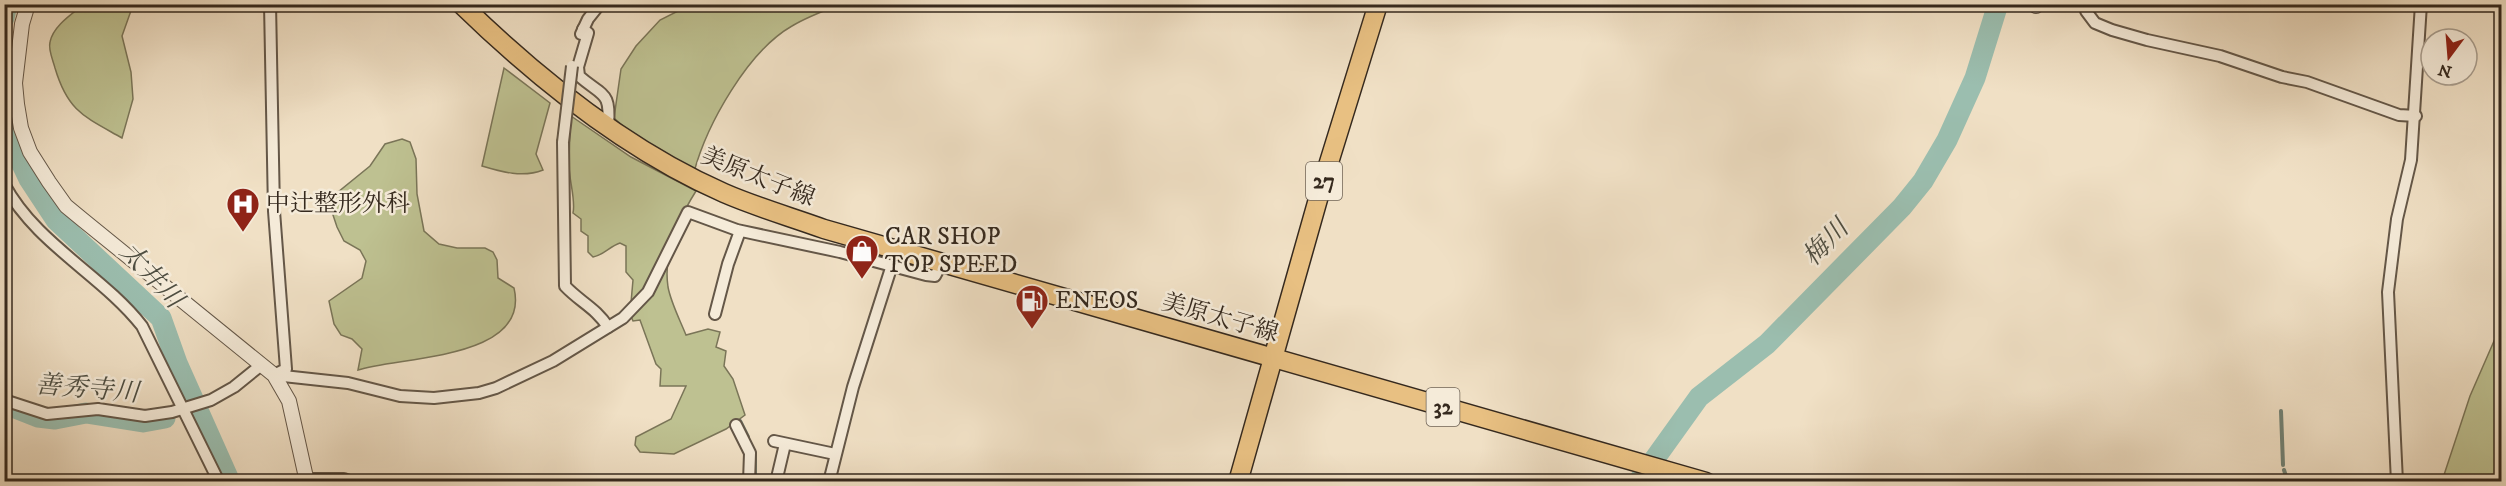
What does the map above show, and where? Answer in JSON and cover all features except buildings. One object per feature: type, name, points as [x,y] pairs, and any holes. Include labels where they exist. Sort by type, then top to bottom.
[{"type":"main road","name":"美原太子線","points":[[461,4],[557,91],[665,163],[725,193],[824,229],[1706,482]]},
{"type":"main road","name":"27","points":[[1238,482],[1322,184],[1378,4]]},
{"type":"street","points":[[28,4],[10,82],[21,128],[30,152],[66,206],[260,366],[274,375],[348,383],[400,396],[434,398],[479,393],[554,361],[623,318],[648,292],[688,212],[740,231],[935,276],[942,263]]},
{"type":"street","points":[[270,4],[274,211],[286,369],[274,375]]},
{"type":"street","points":[[600,4],[583,29],[572,66],[563,142],[563,247],[565,286],[576,298],[599,313],[608,327]]},
{"type":"street","points":[[2086,4],[2086,11],[2095,23],[2112,30],[2220,56],[2282,77],[2307,82],[2399,115],[2416,116]]},
{"type":"street","points":[[2397,482],[2388,292],[2397,219],[2411,160],[2416,116],[2421,4]]},
{"type":"street","points":[[583,29],[588,33],[578,68],[579,76],[607,97],[610,103],[608,126]]},
{"type":"street","points":[[4,184],[22,211],[46,236],[132,313],[142,326],[184,407],[219,482]]},
{"type":"street","points":[[715,314],[740,231]]},
{"type":"street","points":[[829,482],[835,454],[892,265]]},
{"type":"street","points":[[4,400],[47,414],[99,409],[145,416],[211,400],[234,387],[260,366]]},
{"type":"street","points":[[274,375],[289,401],[307,480],[344,478],[352,482]]},
{"type":"street","points":[[736,424],[750,453],[749,482]]},
{"type":"street","points":[[776,482],[779,442],[835,454]]},
{"type":"street","points":[[4,479],[10,482]]},
{"type":"green space","points":[[83,5],[133,5],[122,36],[131,72],[133,99],[122,138],[88,118],[72,104],[60,83],[51,55],[50,42],[55,31]]},
{"type":"green space","points":[[712,5],[839,5],[792,26],[776,37],[760,53],[731,90],[719,111],[694,172],[641,142],[614,118],[621,69],[636,46],[660,20],[678,11]]},
{"type":"green space","points":[[504,68],[550,103],[536,154],[543,170],[520,174],[482,166]]},
{"type":"green space","points":[[571,116],[631,157],[696,191],[684,213],[670,249],[668,287],[686,335],[708,329],[720,332],[716,347],[726,351],[724,366],[733,379],[745,415],[726,429],[674,454],[640,452],[635,445],[636,437],[671,419],[686,386],[660,386],[661,369],[656,364],[640,320],[633,321],[630,314],[633,280],[626,272],[626,246],[620,243],[593,257],[588,252],[588,236],[581,231],[581,219],[573,213],[574,203],[569,165]]},
{"type":"green space","points":[[402,139],[410,142],[416,159],[417,194],[424,231],[439,244],[457,248],[485,248],[493,252],[497,260],[498,278],[514,288],[514,312],[503,329],[483,342],[458,351],[358,370],[362,349],[352,339],[341,335],[334,324],[329,301],[362,278],[366,261],[360,250],[344,241],[330,206],[332,197],[370,166],[385,144]]},
{"type":"green space","points":[[2501,325],[2501,481],[2442,481],[2470,396]]},
{"type":"waterway","name":"太井川","points":[[4,18],[7,4]]},
{"type":"waterway","name":"梅川","points":[[1638,482],[1699,397],[1767,344],[1902,207],[1923,181],[1947,140],[1975,78],[1998,4]]},
{"type":"waterway","name":"太井川","points":[[4,126],[29,179],[56,220],[161,318],[177,363],[230,482]]},
{"type":"waterway","name":"善秀寺川","points":[[5,404],[38,417],[55,419],[86,413],[143,422],[165,418]]},
{"type":"waterway","points":[[2281,411],[2283,465]]},
{"type":"waterway","points":[[740,421],[748,437]]},
{"type":"waterway","points":[[755,453],[755,482]]},
{"type":"waterway","points":[[2284,470],[2288,482]]},
{"type":"place","name":"中辻整形外科","points":[[243,233]]},
{"type":"place","name":"CAR SHOP TOP SPEED","points":[[862,280]]},
{"type":"place","name":"ENEOS","points":[[1032,330]]}]
